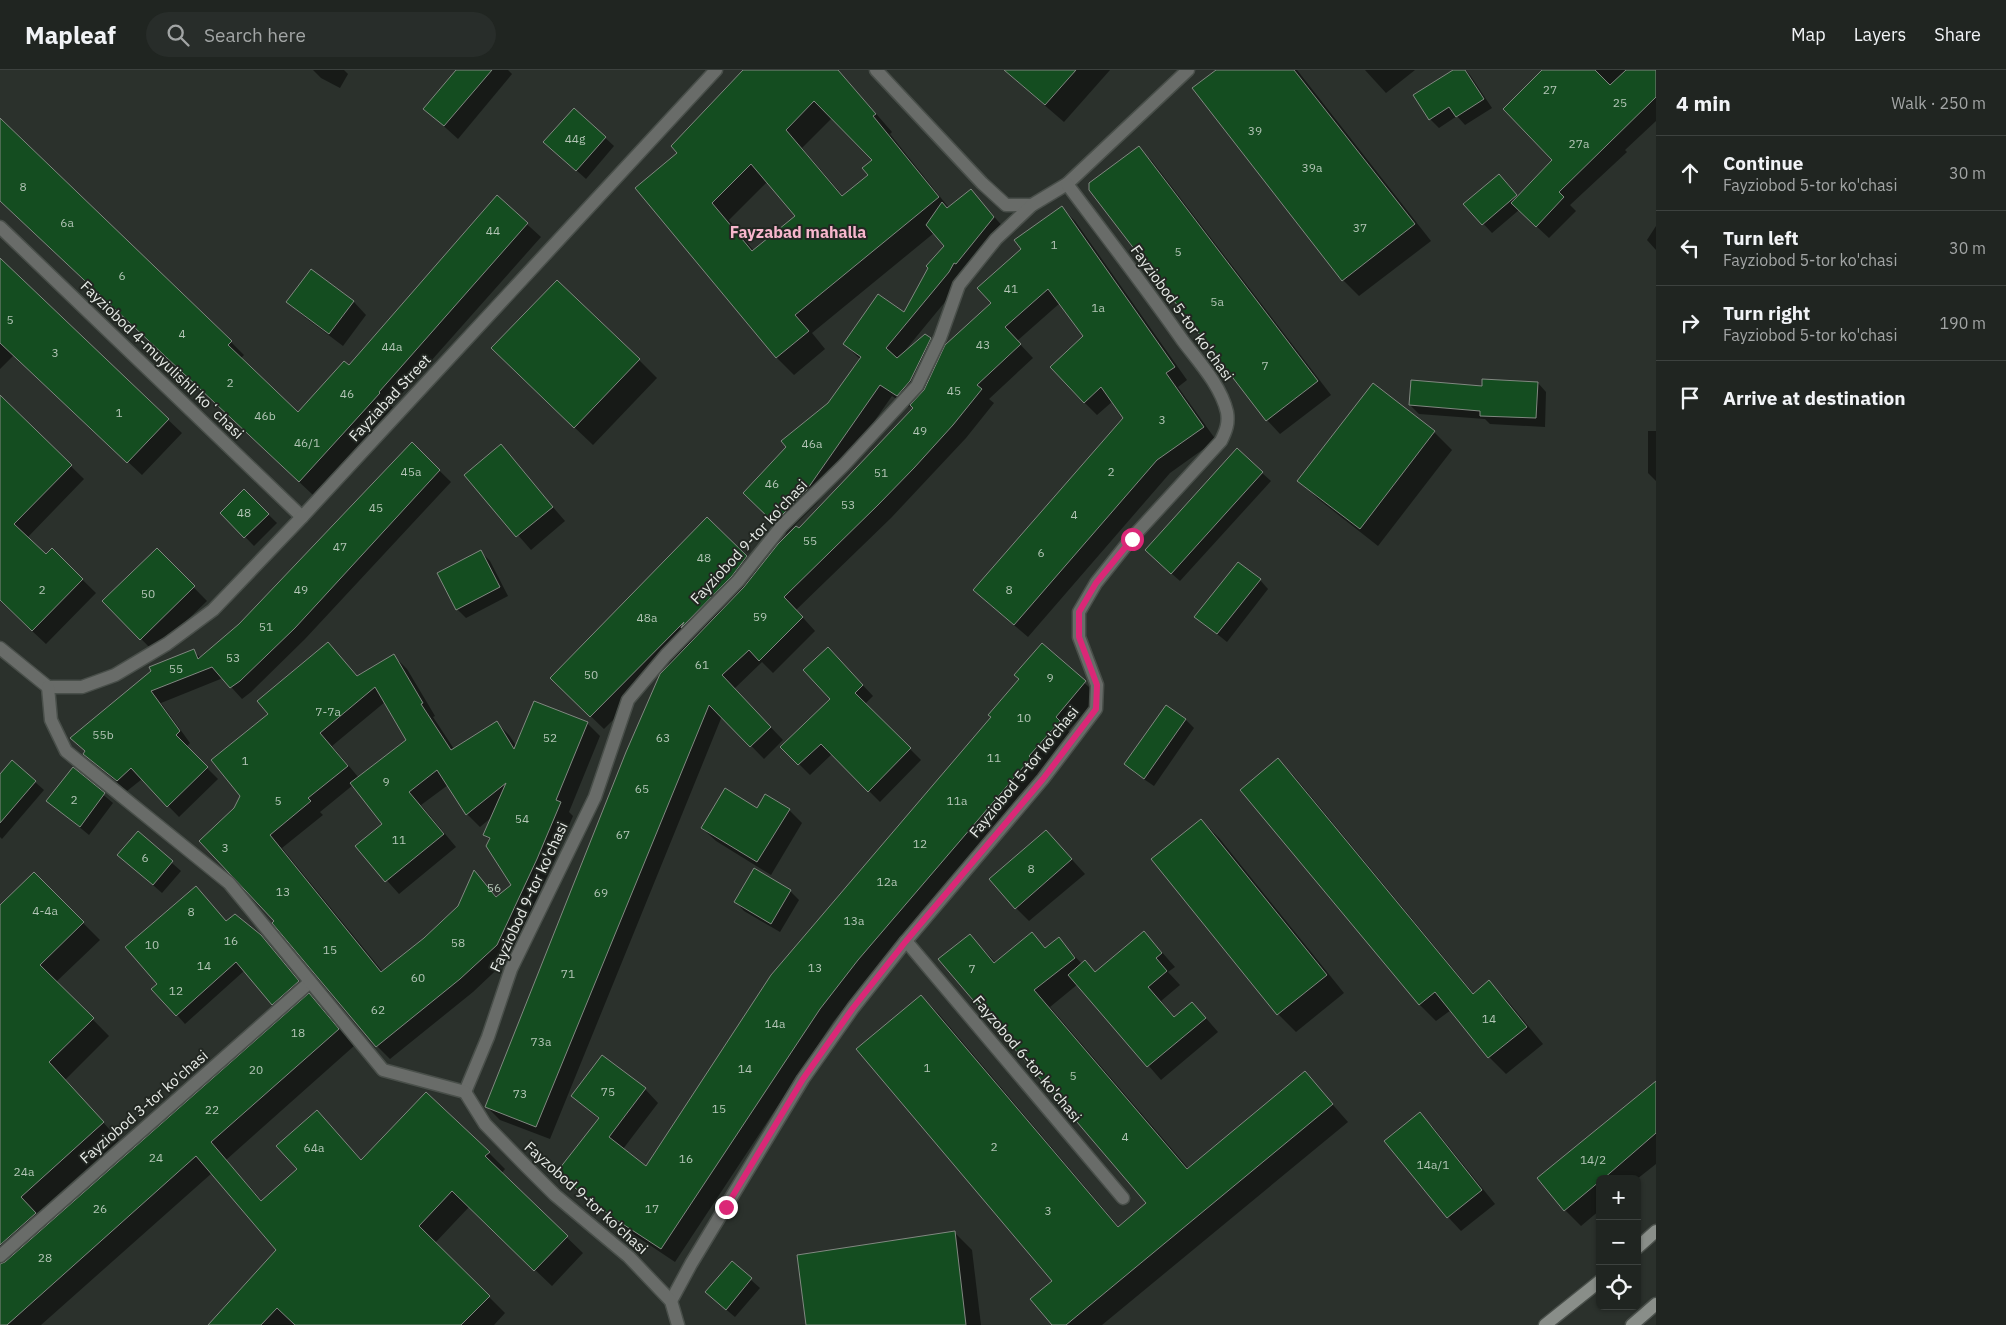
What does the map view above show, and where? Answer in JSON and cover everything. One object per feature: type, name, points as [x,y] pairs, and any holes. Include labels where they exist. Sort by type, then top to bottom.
[{"type":"main road","points":[[1641,1244],[1656,1231]]},
{"type":"main road","points":[[1545,1325],[1596,1283]]},
{"type":"main road","points":[[1632,1325],[1656,1304]]},
{"type":"street","name":"Fayziabad Street","points":[[48,687],[82,687],[115,675],[167,644],[213,610],[302,517],[716,70]]},
{"type":"street","points":[[876,70],[982,183],[1006,205],[1032,204]]},
{"type":"street","name":"Fayziobod 9-tor ko'chasi","points":[[465,1092],[488,1037],[511,969],[595,797],[628,700],[666,655],[738,581],[781,527],[844,465],[917,386],[940,338],[959,285],[996,239],[1032,204],[1067,184],[1188,70]]},
{"type":"street","name":"Fayziobod 5-tor ko'chasi","points":[[671,1301],[691,1264],[803,1079],[853,1008],[906,941],[1043,779],[1096,709],[1097,685],[1079,637],[1079,612],[1096,583],[1132,539],[1221,441],[1228,426],[1227,413],[1222,396],[1140,279],[1067,184]]},
{"type":"street","name":"Fayziobod 4-muyulishli koʻchasi","points":[[0,226],[302,517]]},
{"type":"street","points":[[0,648],[48,687],[51,720],[66,751],[229,883],[383,1070],[465,1092]]},
{"type":"street","name":"Fayzobod 6-tor ko'chasi","points":[[906,941],[1123,1198]]},
{"type":"street","name":"Fayziobod 3-tor ko'chasi","points":[[0,1256],[310,982]]},
{"type":"street","name":"Fayzobod 9-tor ko'chasi","points":[[465,1092],[485,1124],[526,1166],[556,1195],[628,1257],[671,1301]]},
{"type":"street","points":[[671,1301],[678,1325]]},
{"type":"building","points":[[456,70],[492,70],[444,126],[423,109]]},
{"type":"building","points":[[743,70],[838,70],[876,114],[873,116],[939,197],[795,315],[809,331],[776,358],[635,188],[677,153],[671,146]],"holes":[[[814,101],[872,160],[862,168],[868,175],[842,196],[786,130]],[[751,164],[795,216],[752,251],[712,203]]]},
{"type":"building","points":[[1004,70],[1076,70],[1045,105]]},
{"type":"building","points":[[1216,70],[1294,70],[1415,224],[1342,281],[1192,88]]},
{"type":"building","points":[[1453,70],[1465,70],[1484,99],[1456,117],[1449,107],[1429,120],[1413,95]]},
{"type":"building","points":[[1542,70],[1595,70],[1610,85],[1626,70],[1656,70],[1656,97],[1559,192],[1564,197],[1536,227],[1511,203],[1552,160],[1503,109]]},
{"type":"building","points":[[574,108],[606,137],[576,171],[543,142]]},
{"type":"building","points":[[0,118],[232,341],[228,345],[298,412],[344,361],[349,365],[497,195],[528,223],[380,393],[299,482],[0,201]]},
{"type":"building","points":[[1139,146],[1318,381],[1266,421],[1089,190],[1089,183]]},
{"type":"building","points":[[1499,174],[1517,195],[1482,225],[1463,204]]},
{"type":"building","points":[[971,189],[994,217],[956,264],[954,263],[949,272],[886,348],[897,358],[925,334],[931,338],[910,381],[897,396],[880,385],[806,491],[774,523],[743,493],[786,447],[781,441],[828,403],[861,357],[843,344],[878,294],[904,312],[928,268],[926,266],[944,246],[926,225],[942,202],[947,208]]},
{"type":"building","points":[[1062,206],[1175,367],[1166,373],[1204,427],[1157,460],[1014,625],[973,590],[1123,418],[1101,387],[1084,403],[1050,367],[1083,336],[1048,289],[1005,327],[1021,344],[977,385],[982,389],[953,425],[914,468],[784,597],[803,617],[759,661],[749,650],[722,675],[771,727],[750,747],[709,705],[536,1127],[485,1107],[626,752],[660,674],[744,587],[778,544],[796,526],[799,528],[913,408],[910,405],[924,390],[945,345],[991,303],[977,288],[1021,249],[1014,240]]},
{"type":"building","points":[[0,258],[169,419],[127,463],[0,343]]},
{"type":"building","points":[[311,269],[354,301],[329,334],[286,302]]},
{"type":"building","points":[[557,280],[640,359],[574,428],[491,348]]},
{"type":"building","points":[[1482,379],[1538,382],[1536,418],[1480,416],[1480,411],[1409,405],[1411,380],[1482,386]]},
{"type":"building","points":[[1373,383],[1435,431],[1360,529],[1297,481]]},
{"type":"building","points":[[0,395],[72,465],[14,524],[46,554],[52,548],[83,579],[32,631],[0,600]]},
{"type":"building","points":[[412,442],[440,470],[295,628],[240,681],[230,688],[212,667],[151,691],[180,731],[176,735],[208,767],[167,807],[131,768],[117,781],[83,754],[85,751],[70,738],[151,671],[149,667],[194,649],[198,659],[239,624]]},
{"type":"building","points":[[501,444],[553,507],[516,537],[464,475]]},
{"type":"building","points":[[1237,448],[1263,472],[1171,574],[1145,550]]},
{"type":"building","points":[[244,489],[269,514],[244,538],[220,513]]},
{"type":"building","points":[[707,517],[747,556],[732,576],[590,717],[550,678]]},
{"type":"building","points":[[157,548],[195,586],[140,640],[102,601]]},
{"type":"building","points":[[481,550],[500,587],[456,610],[437,573]]},
{"type":"building","points":[[1238,562],[1261,579],[1217,634],[1194,617]]},
{"type":"building","points":[[328,642],[357,676],[394,654],[423,703],[421,704],[451,750],[497,721],[514,749],[534,701],[588,722],[556,800],[561,802],[497,945],[460,979],[376,1047],[272,923],[274,921],[199,841],[234,808],[240,796],[211,760],[268,714],[257,701]],"holes":[[[375,687],[406,740],[350,783],[382,824],[355,846],[385,882],[444,834],[409,792],[437,770],[466,815],[506,783],[483,835],[490,838],[486,846],[511,885],[496,897],[474,870],[458,906],[424,938],[381,972],[270,835],[311,801],[308,798],[348,766],[320,733]]]},
{"type":"building","points":[[1042,643],[1086,681],[1056,717],[1060,721],[1029,756],[1031,758],[858,960],[820,1009],[661,1249],[612,1217],[556,1173],[599,1118],[571,1096],[602,1055],[646,1088],[609,1137],[646,1166],[771,975],[991,717],[988,715],[1019,679],[1014,675]]},
{"type":"building","points":[[828,647],[863,685],[855,693],[911,748],[868,792],[821,744],[798,765],[780,747],[830,699],[803,670]]},
{"type":"building","points":[[1166,705],[1186,719],[1144,779],[1124,764]]},
{"type":"building","points":[[1278,758],[1473,994],[1489,980],[1527,1027],[1488,1058],[1435,992],[1419,1005],[1240,790]]},
{"type":"building","points":[[12,760],[36,781],[0,823],[0,774]]},
{"type":"building","points":[[73,767],[105,793],[80,827],[46,801]]},
{"type":"building","points":[[725,788],[757,808],[765,794],[790,809],[757,862],[701,828]]},
{"type":"building","points":[[1201,819],[1327,975],[1277,1015],[1151,859]]},
{"type":"building","points":[[1046,830],[1072,859],[1015,909],[989,879]]},
{"type":"building","points":[[138,831],[173,861],[153,885],[117,855]]},
{"type":"building","points":[[754,868],[791,890],[771,924],[734,902]]},
{"type":"building","points":[[34,872],[84,922],[40,965],[94,1018],[49,1062],[104,1122],[21,1197],[36,1213],[0,1245],[0,905]]},
{"type":"building","points":[[196,886],[226,921],[235,914],[261,935],[299,981],[272,1005],[236,962],[176,1016],[151,989],[157,984],[125,947]]},
{"type":"building","points":[[1144,931],[1162,953],[1156,958],[1167,971],[1148,987],[1174,1017],[1192,1002],[1206,1018],[1147,1067],[1068,975],[1085,960],[1095,972]]},
{"type":"building","points":[[1032,932],[1045,948],[1059,937],[1075,958],[1034,990],[1187,1169],[1305,1071],[1333,1104],[1066,1325],[1052,1325],[1030,1299],[1052,1281],[856,1049],[921,995],[1118,1227],[1146,1203],[938,959],[970,934],[994,963]]},
{"type":"building","points":[[309,993],[339,1029],[211,1142],[261,1201],[297,1169],[276,1146],[317,1110],[361,1160],[426,1092],[490,1152],[485,1156],[568,1236],[534,1271],[452,1191],[419,1226],[490,1296],[461,1325],[295,1325],[277,1308],[261,1325],[208,1325],[276,1250],[196,1156],[7,1325],[0,1325],[0,1264],[5,1262]]},
{"type":"building","points":[[1656,1081],[1656,1133],[1608,1175],[1596,1175],[1596,1184],[1564,1211],[1537,1178]]},
{"type":"building","points":[[1420,1112],[1482,1190],[1447,1218],[1384,1141]]},
{"type":"building","points":[[955,1231],[966,1325],[806,1325],[797,1255]]},
{"type":"building","points":[[732,1261],[752,1278],[726,1310],[705,1292]]},
{"type":"district","name":"Fayzabad mahalla","points":[[798,232]]},
{"type":"route","points":[[726,1207],[803,1079],[853,1008],[906,941],[1043,779],[1096,709],[1097,685],[1079,637],[1079,612],[1096,583],[1132,539]]}]
